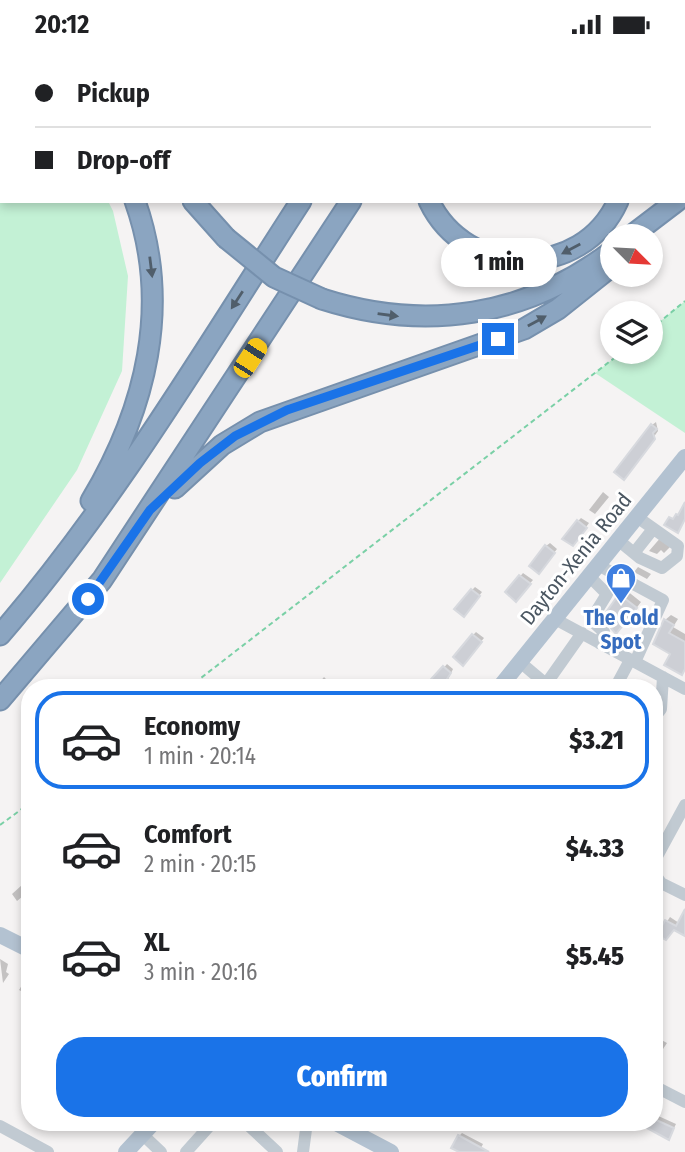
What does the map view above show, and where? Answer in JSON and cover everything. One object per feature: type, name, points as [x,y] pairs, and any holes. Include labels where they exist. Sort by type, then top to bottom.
[{"type":"highway","points":[[0,622],[89,503],[121,445],[138,400],[149,358],[154,300],[150,257],[136,203]]},
{"type":"highway","points":[[195,203],[226,238],[274,277],[322,299],[390,316],[429,318],[467,315],[536,296],[578,275],[600,259]]},
{"type":"highway","points":[[0,635],[53,571],[113,490],[300,203]]},
{"type":"highway","points":[[0,688],[119,543],[339,203]]},
{"type":"highway","points":[[0,700],[102,580],[350,203]]},
{"type":"highway","points":[[430,203],[449,230],[473,249],[501,259],[531,261],[576,248],[599,230],[617,203]]},
{"type":"highway","points":[[647,224],[674,203]]},
{"type":"highway","points":[[663,227],[685,210]]},
{"type":"highway","points":[[150,510],[222,445],[260,422],[524,329],[558,309],[600,276]]},
{"type":"main road","name":"Dayton-Xenia Road","points":[[506,679],[685,457]]},
{"type":"main road","points":[[0,935],[21,946]]},
{"type":"main road","points":[[126,1152],[145,1131]]},
{"type":"main road","points":[[351,1131],[391,1152]]},
{"type":"street","points":[[618,540],[634,553],[662,568],[677,556],[678,546],[637,517]]},
{"type":"street","points":[[634,553],[653,529]]},
{"type":"street","points":[[593,571],[607,594],[591,620],[604,632],[599,643]]},
{"type":"street","points":[[593,571],[663,600],[633,661],[621,679]]},
{"type":"street","points":[[555,619],[685,689]]},
{"type":"street","points":[[550,679],[582,633]]},
{"type":"street","points":[[520,662],[540,679]]},
{"type":"street","points":[[663,845],[685,805]]},
{"type":"street","points":[[663,834],[668,836]]},
{"type":"street","points":[[663,881],[685,895]]},
{"type":"street","points":[[663,1091],[685,1102]]},
{"type":"street","points":[[0,1126],[48,1152]]},
{"type":"street","points":[[186,1152],[205,1131]]},
{"type":"street","points":[[255,1131],[277,1152]]},
{"type":"street","points":[[303,1152],[306,1131]]},
{"type":"street","points":[[142,1134],[161,1152]]},
{"type":"path","points":[[663,319],[685,301]]},
{"type":"path","points":[[200,679],[606,364]]},
{"type":"path","points":[[0,825],[21,810]]},
{"type":"green space","points":[[0,203],[109,203],[128,276],[122,371],[77,470],[0,583]]},
{"type":"green space","points":[[685,301],[685,433],[595,373],[607,364],[663,364],[663,319]]},
{"type":"building","points":[[651,424],[657,429],[653,433],[655,439],[624,480],[614,472]]},
{"type":"building","points":[[685,502],[685,519],[678,533],[664,525],[669,517],[673,519],[678,515]]},
{"type":"building","points":[[577,520],[587,528],[573,546],[562,539]]},
{"type":"building","points":[[545,545],[555,553],[539,574],[529,566]]},
{"type":"building","points":[[519,575],[531,584],[516,602],[505,592]]},
{"type":"building","points":[[471,589],[480,596],[464,617],[454,609]]},
{"type":"building","points":[[619,594],[637,608],[616,634],[602,618]]},
{"type":"building","points":[[664,619],[674,625],[669,633],[685,642],[685,669],[682,675],[664,665],[670,654],[653,644]]},
{"type":"building","points":[[472,634],[482,642],[463,666],[453,657]]},
{"type":"building","points":[[443,666],[451,673],[447,679],[431,679]]},
{"type":"building","points":[[685,909],[685,936],[674,930],[666,940],[663,938],[665,920],[676,926]]},
{"type":"building","points":[[663,1123],[674,1128],[669,1140],[652,1131],[663,1131]]},
{"type":"building","points":[[458,1135],[489,1152],[459,1152],[451,1148]]},
{"type":"place","name":"The Cold Spot","points":[[621,605]]},
{"type":"route","points":[[88,599],[150,510],[200,463],[235,436],[287,410],[498,339]]}]
